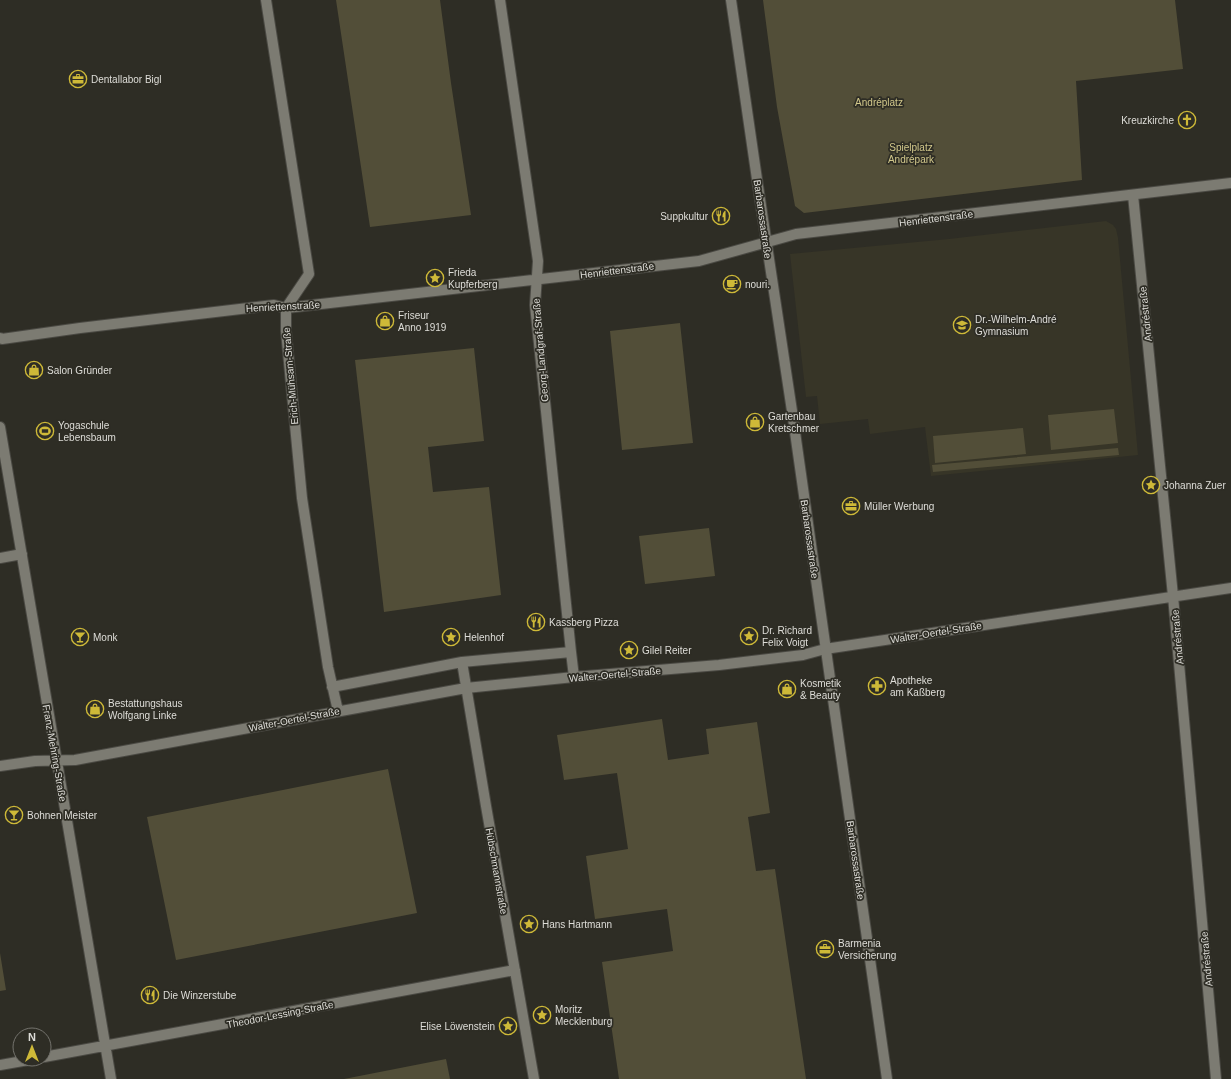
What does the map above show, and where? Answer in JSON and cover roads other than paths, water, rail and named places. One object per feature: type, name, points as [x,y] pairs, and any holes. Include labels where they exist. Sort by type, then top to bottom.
[{"type":"street","points":[[266,0],[309,274],[286,308]]},
{"type":"street","name":"Georg-Landgraf-Straße","points":[[500,0],[538,261],[535,304],[570,652],[574,677]]},
{"type":"street","name":"Barbarossastraße","points":[[731,0],[792,411],[887,1079]]},
{"type":"street","name":"Henriettenstraße","points":[[0,338],[274,304],[286,308],[699,261],[796,234],[1231,183]]},
{"type":"street","name":"Andréstraße","points":[[1133,195],[1173,596],[1216,1079]]},
{"type":"street","name":"Erich-Mühsam-Straße","points":[[286,308],[286,338],[302,498],[328,667],[338,711]]},
{"type":"street","name":"Franz-Mehring-Straße","points":[[0,426],[56,760],[112,1079]]},
{"type":"street","points":[[0,558],[22,554]]},
{"type":"street","name":"Walter-Oertel-Straße","points":[[0,766],[36,761],[83,758],[466,688],[719,665],[803,655],[825,649],[1231,588]]},
{"type":"street","points":[[332,687],[462,662],[570,652]]},
{"type":"street","name":"Hübschmannstraße","points":[[462,662],[534,1079]]},
{"type":"street","name":"Theodor-Lessing-Straße","points":[[52,1056],[106,1047],[515,970]]},
{"type":"street","points":[[0,1065],[12,1063]]},
{"type":"place","name":"Dentallabor Bigl","points":[[78,79]]},
{"type":"place","name":"Kreuzkirche","points":[[1187,120]]},
{"type":"place","name":"Suppkultur","points":[[721,216]]},
{"type":"place","name":"Frieda Kupferberg","points":[[435,278]]},
{"type":"place","name":"nouri.","points":[[732,284]]},
{"type":"place","name":"Friseur Anno 1919","points":[[385,321]]},
{"type":"place","name":"Dr.-Wilhelm-André Gymnasium","points":[[962,325]]},
{"type":"place","name":"Salon Gründer","points":[[34,370]]},
{"type":"place","name":"Gartenbau Kretschmer","points":[[755,422]]},
{"type":"place","name":"Yogaschule Lebensbaum","points":[[45,431]]},
{"type":"place","name":"Johanna Zuer","points":[[1151,485]]},
{"type":"place","name":"Müller Werbung","points":[[851,506]]},
{"type":"place","name":"Kassberg Pizza","points":[[536,622]]},
{"type":"place","name":"Dr. Richard Felix Voigt","points":[[749,636]]},
{"type":"place","name":"Monk","points":[[80,637]]},
{"type":"place","name":"Helenhof","points":[[451,637]]},
{"type":"place","name":"Gilel Reiter","points":[[629,650]]},
{"type":"place","name":"Apotheke am Kaßberg","points":[[877,686]]},
{"type":"place","name":"Kosmetik & Beauty","points":[[787,689]]},
{"type":"place","name":"Bestattungshaus Wolfgang Linke","points":[[95,709]]},
{"type":"place","name":"Bohnen Meister","points":[[14,815]]},
{"type":"place","name":"Hans Hartmann","points":[[529,924]]},
{"type":"place","name":"Barmenia Versicherung","points":[[825,949]]},
{"type":"place","name":"Die Winzerstube","points":[[150,995]]},
{"type":"place","name":"Moritz Mecklenburg","points":[[542,1015]]},
{"type":"place","name":"Elise Löwenstein","points":[[508,1026]]},
{"type":"park label","name":"Andréplatz","points":[[879,102]]},
{"type":"park label","name":"Spielplatz Andrépark","points":[[911,152]]}]
